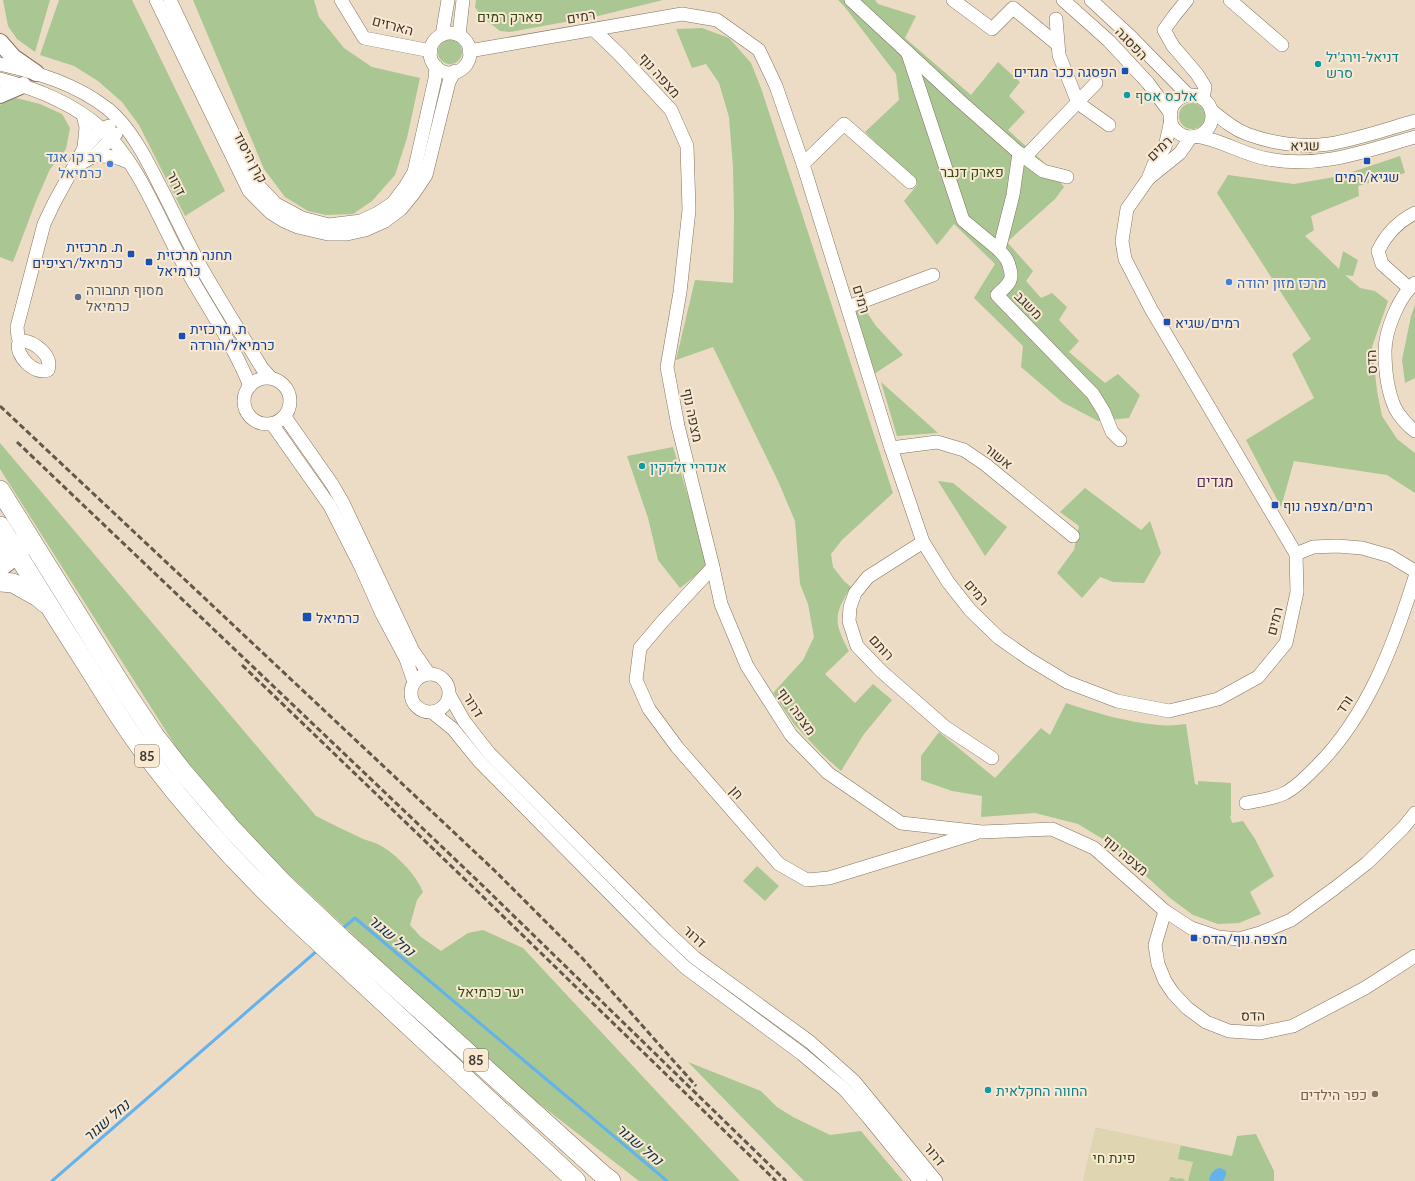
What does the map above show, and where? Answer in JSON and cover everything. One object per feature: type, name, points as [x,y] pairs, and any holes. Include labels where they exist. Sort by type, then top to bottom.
[{"type":"highway","name":"85","points":[[0,490],[121,684],[155,736],[188,778],[232,829],[285,885],[330,940],[576,1181]]},
{"type":"highway","name":"85","points":[[0,526],[10,551],[51,609],[140,747],[213,836],[272,898],[330,940],[611,1181]]},
{"type":"highway","points":[[0,582],[13,583],[19,586],[38,597],[51,609]]},
{"type":"main road","points":[[0,42],[13,58],[36,73]]},
{"type":"main road","points":[[0,95],[23,85]]},
{"type":"main road","points":[[0,569],[10,551],[30,538]]},
{"type":"street","name":"קרן היסוד","points":[[156,0],[249,191],[271,213],[298,227],[328,234],[347,234],[365,230],[385,221],[401,209],[426,175],[449,82],[455,72]]},
{"type":"street","name":"קרן היסוד","points":[[170,0],[258,184],[276,204],[302,218],[329,225],[361,221],[378,213],[393,203],[405,187],[414,172],[435,79],[436,66]]},
{"type":"street","name":"הארזים","points":[[341,0],[364,38],[431,51]]},
{"type":"street","points":[[442,35],[448,0]]},
{"type":"street","points":[[459,35],[463,0]]},
{"type":"street","points":[[851,0],[958,100],[1022,155],[1043,171],[1067,177]]},
{"type":"street","points":[[953,0],[992,29],[1013,8],[1057,44]]},
{"type":"street","name":"הפסגה","points":[[1063,0],[1114,46],[1148,83],[1171,117]]},
{"type":"street","name":"הפסגה","points":[[1091,0],[1130,36],[1188,96]]},
{"type":"street","points":[[1187,0],[1164,30],[1173,46],[1206,87],[1203,99]]},
{"type":"street","points":[[1230,0],[1282,45]]},
{"type":"street","name":"רמים","points":[[469,51],[682,14],[717,20],[759,50],[776,86],[803,164],[891,448],[923,542],[948,582],[970,610],[999,638],[1029,659],[1067,682],[1117,701],[1168,711],[1218,700],[1258,677],[1286,643],[1297,592],[1296,554],[1152,309],[1125,259],[1122,241],[1127,208],[1148,179],[1180,152],[1193,136]]},
{"type":"street","points":[[1056,19],[1059,55],[1078,103],[1109,125]]},
{"type":"street","name":"מצפה נוף","points":[[594,30],[619,54],[671,110],[687,146],[689,210],[680,292],[667,367],[678,426],[721,604],[747,666],[791,735],[828,773],[901,822],[982,832],[1052,829],[1094,848],[1165,911],[1191,928],[1218,938],[1239,938],[1260,934],[1291,920],[1367,863],[1403,828],[1415,813]]},
{"type":"street","points":[[451,33],[459,35],[467,43],[469,51],[468,62],[464,67],[455,72],[446,72],[436,66],[432,59],[431,51],[434,41],[442,35],[451,33]]},
{"type":"street","points":[[907,52],[963,220],[999,250],[1022,155],[1078,103],[1096,83]]},
{"type":"street","name":"דרור","points":[[0,64],[64,82],[91,97],[109,110],[132,138],[146,159],[202,267],[262,368],[270,378]]},
{"type":"street","points":[[0,79],[48,94],[70,106],[107,134],[141,182],[185,268],[217,320],[242,366],[250,386]]},
{"type":"street","points":[[1188,96],[1203,99],[1211,110],[1212,117],[1210,124],[1207,130],[1202,134],[1193,136],[1184,135],[1178,132],[1174,127],[1171,117],[1172,107],[1176,102],[1188,96]]},
{"type":"street","name":"שגיא","points":[[1211,110],[1227,123],[1246,134],[1292,144],[1329,144],[1415,121]]},
{"type":"street","points":[[21,342],[18,337],[17,327],[40,235],[54,203],[84,148],[86,127],[83,115]]},
{"type":"street","name":"רמים","points":[[1148,179],[1154,164],[1165,147],[1171,117]]},
{"type":"street","points":[[84,148],[107,134],[117,133],[120,123]]},
{"type":"street","points":[[803,164],[844,124],[910,182]]},
{"type":"street","points":[[94,156],[107,134]]},
{"type":"street","name":"שגיא","points":[[1193,136],[1205,138],[1267,159],[1296,162],[1330,160],[1415,137]]},
{"type":"street","points":[[74,167],[94,156],[112,156],[122,158],[128,162]]},
{"type":"street","name":"הדס","points":[[1415,213],[1404,219],[1386,236],[1378,251],[1382,264],[1412,285],[1390,323],[1385,350],[1389,389],[1396,410],[1415,431]]},
{"type":"street","name":"משגב","points":[[999,250],[1008,260],[1012,276],[1009,283],[997,295],[1093,394],[1104,412],[1112,432],[1120,440]]},
{"type":"street","points":[[848,307],[933,275]]},
{"type":"street","points":[[217,320],[230,314]]},
{"type":"street","points":[[270,378],[283,384],[288,391],[291,400],[290,408],[285,417],[278,422],[272,424],[260,423],[252,419],[246,411],[244,403],[245,394],[250,386],[257,380],[270,378]]},
{"type":"street","points":[[285,417],[332,484],[343,503],[413,651],[429,674]]},
{"type":"street","points":[[272,424],[330,506],[361,567],[382,614],[406,658],[414,682]]},
{"type":"street","name":"אשור","points":[[891,448],[938,442],[964,450],[986,465],[1073,536]]},
{"type":"street","name":"רותם","points":[[923,542],[868,577],[855,593],[850,608],[849,621],[858,646],[881,671],[945,727],[992,758]]},
{"type":"street","points":[[1296,554],[1314,547],[1336,546],[1362,548],[1390,556],[1415,571]]},
{"type":"street","name":"חן","points":[[713,566],[640,648],[636,680],[649,710],[677,748],[779,864],[807,880],[829,878],[982,832]]},
{"type":"street","name":"ורד","points":[[1246,803],[1284,794],[1306,778],[1330,753],[1365,703],[1399,626],[1415,577]]},
{"type":"street","points":[[429,674],[438,675],[443,678],[450,689],[448,702],[444,707],[432,712],[420,709],[412,699],[411,692],[414,682],[420,676],[429,674]]},
{"type":"street","name":"דרור","points":[[450,696],[464,722],[489,753],[660,925],[695,958],[810,1042],[854,1080],[936,1181]]},
{"type":"street","name":"דרור","points":[[432,712],[453,730],[490,772],[656,940],[686,968],[802,1054],[844,1089],[920,1181]]},
{"type":"street","name":"הדס","points":[[1165,911],[1155,945],[1158,964],[1165,981],[1173,993],[1187,1008],[1206,1022],[1230,1031],[1260,1034],[1293,1026],[1365,988],[1415,956]]},
{"type":"green space","points":[[3,0],[50,0],[35,52],[17,39],[8,26]]},
{"type":"green space","points":[[59,0],[132,0],[225,191],[185,216],[139,125],[122,102],[98,81],[74,66],[40,55]]},
{"type":"green space","points":[[193,0],[314,0],[319,17],[344,48],[372,67],[420,78],[407,138],[395,175],[372,201],[353,214],[326,215],[308,211],[285,197],[264,169]]},
{"type":"green space","name":"פארק רמים","points":[[476,0],[663,0],[598,16],[510,32],[500,31],[481,16],[475,7]]},
{"type":"green space","name":"פארק דנבר","points":[[838,0],[875,0],[878,4],[916,16],[905,38],[971,95],[998,62],[1020,82],[1009,96],[1025,112],[1008,130],[1048,166],[1064,187],[1055,199],[1007,242],[1033,271],[1026,281],[1041,298],[1052,293],[1067,307],[1059,320],[1079,341],[1069,352],[1105,383],[1118,374],[1140,395],[1129,418],[1098,421],[1062,402],[1021,367],[1023,346],[974,298],[995,264],[954,224],[937,245],[904,201],[918,184],[865,132],[899,100],[896,74]]},
{"type":"green space","points":[[702,28],[729,38],[751,63],[761,88],[893,493],[842,540],[831,554],[833,567],[851,587],[841,604],[838,618],[840,633],[849,651],[825,674],[855,703],[873,684],[892,700],[864,734],[841,771],[822,754],[794,724],[773,693],[803,660],[814,637],[808,604],[800,584],[795,521],[778,481],[713,347],[676,360],[695,280],[733,283],[733,167],[729,117],[719,83],[706,64],[692,68],[676,29]]},
{"type":"green space","points":[[450,40],[458,44],[462,52],[458,60],[450,64],[442,60],[438,52],[442,44]]},
{"type":"green space","points":[[12,97],[40,104],[62,114],[70,128],[66,149],[50,169],[13,262],[0,257],[0,105]]},
{"type":"green space","points":[[1192,103],[1201,107],[1205,116],[1201,125],[1192,129],[1183,125],[1179,116],[1183,107]]},
{"type":"green space","points":[[1400,156],[1405,173],[1358,186],[1359,196],[1311,216],[1314,230],[1305,236],[1339,269],[1343,251],[1358,260],[1353,276],[1345,275],[1360,288],[1375,291],[1388,301],[1372,347],[1377,391],[1382,416],[1397,439],[1415,453],[1415,493],[1387,475],[1294,461],[1281,507],[1246,440],[1314,398],[1292,354],[1311,339],[1217,193],[1228,175],[1294,184],[1340,176]]},
{"type":"green space","points":[[869,302],[868,314],[876,326],[903,355],[874,374],[855,312]]},
{"type":"green space","points":[[1415,305],[1415,378],[1405,383],[1402,360],[1411,316]]},
{"type":"green space","points":[[881,382],[938,433],[897,436]]},
{"type":"green space","name":"יער כרמיאל","points":[[0,443],[316,816],[381,846],[395,856],[406,867],[416,879],[423,892],[417,900],[410,925],[421,937],[441,951],[468,933],[483,930],[523,948],[740,1181],[639,1181],[524,1092],[382,962],[249,837],[178,750],[0,469]]},
{"type":"green space","points":[[673,447],[709,565],[680,588],[658,560],[648,518],[627,456]]},
{"type":"green space","points":[[938,481],[953,483],[1007,527],[985,556]]},
{"type":"green space","points":[[1085,488],[1141,530],[1150,521],[1161,553],[1144,583],[1113,582],[1100,577],[1082,598],[1057,573],[1074,550],[1079,526],[1060,512]]},
{"type":"green space","points":[[1066,703],[1100,714],[1134,722],[1161,725],[1186,724],[1195,784],[1198,785],[1198,781],[1231,783],[1230,816],[1232,823],[1243,821],[1255,839],[1274,876],[1250,892],[1261,914],[1239,923],[1218,924],[1193,915],[1170,898],[1111,844],[1078,824],[1035,813],[981,817],[982,796],[952,791],[921,780],[921,756],[939,732],[995,778],[1041,728],[1050,735]]},
{"type":"green space","points":[[757,866],[779,886],[765,901],[743,881]]},
{"type":"green space","points":[[688,1062],[761,1091],[777,1107],[793,1117],[830,1135],[861,1131],[903,1181],[804,1181]]},
{"type":"green space","name":"פינת חי","points":[[1096,1128],[1232,1156],[1237,1136],[1256,1134],[1274,1171],[1274,1181],[1083,1181]]},
{"type":"sand","points":[[1096,1128],[1181,1145],[1178,1159],[1193,1162],[1188,1181],[1170,1177],[1169,1181],[1083,1181]]},
{"type":"water","points":[[1220,1168],[1226,1171],[1223,1181],[1210,1181],[1209,1179],[1214,1170]]},
{"type":"waterway","name":"נחל שגור","points":[[342,929],[355,918],[667,1181]]},
{"type":"waterway","name":"נחל שגור","points":[[52,1181],[318,950]]},
{"type":"railway","points":[[0,406],[494,870],[583,959],[696,1086]]},
{"type":"railway","points":[[17,442],[481,884],[786,1181]]},
{"type":"railway","points":[[242,665],[776,1181]]},
{"type":"place","name":"דניאל-וירג'יל סרש","points":[[1318,64]]},
{"type":"place","name":"הפסגה ככר מגדים","points":[[1125,71]]},
{"type":"place","name":"אלכס אסף","points":[[1127,95]]},
{"type":"place","name":"שגיא/רמים","points":[[1367,161]]},
{"type":"place","name":"רב קו אגד כרמיאל","points":[[110,164]]},
{"type":"place","name":"ת. מרכזית כרמיאל/רציפים","points":[[131,254]]},
{"type":"place","name":"תחנה מרכזית כרמיאל","points":[[149,262]]},
{"type":"place","name":"מרכז מזון יהודה","points":[[1229,282]]},
{"type":"place","name":"מסוף תחבורה כרמיאל","points":[[78,297]]},
{"type":"place","name":"רמים/שגיא","points":[[1167,322]]},
{"type":"place","name":"ת. מרכזית כרמיאל/הורדה","points":[[182,336]]},
{"type":"place","name":"אנדריי זלדקין","points":[[642,466]]},
{"type":"place","name":"רמים/מצפה נוף","points":[[1275,505]]},
{"type":"place","name":"כרמיאל","points":[[307,617]]},
{"type":"place","name":"מצפה נוף/הדס","points":[[1194,938]]},
{"type":"place","name":"החווה החקלאית","points":[[988,1090]]},
{"type":"place","name":"כפר הילדים","points":[[1375,1094]]},
{"type":"district","name":"מגדים","points":[[1215,481]]}]
